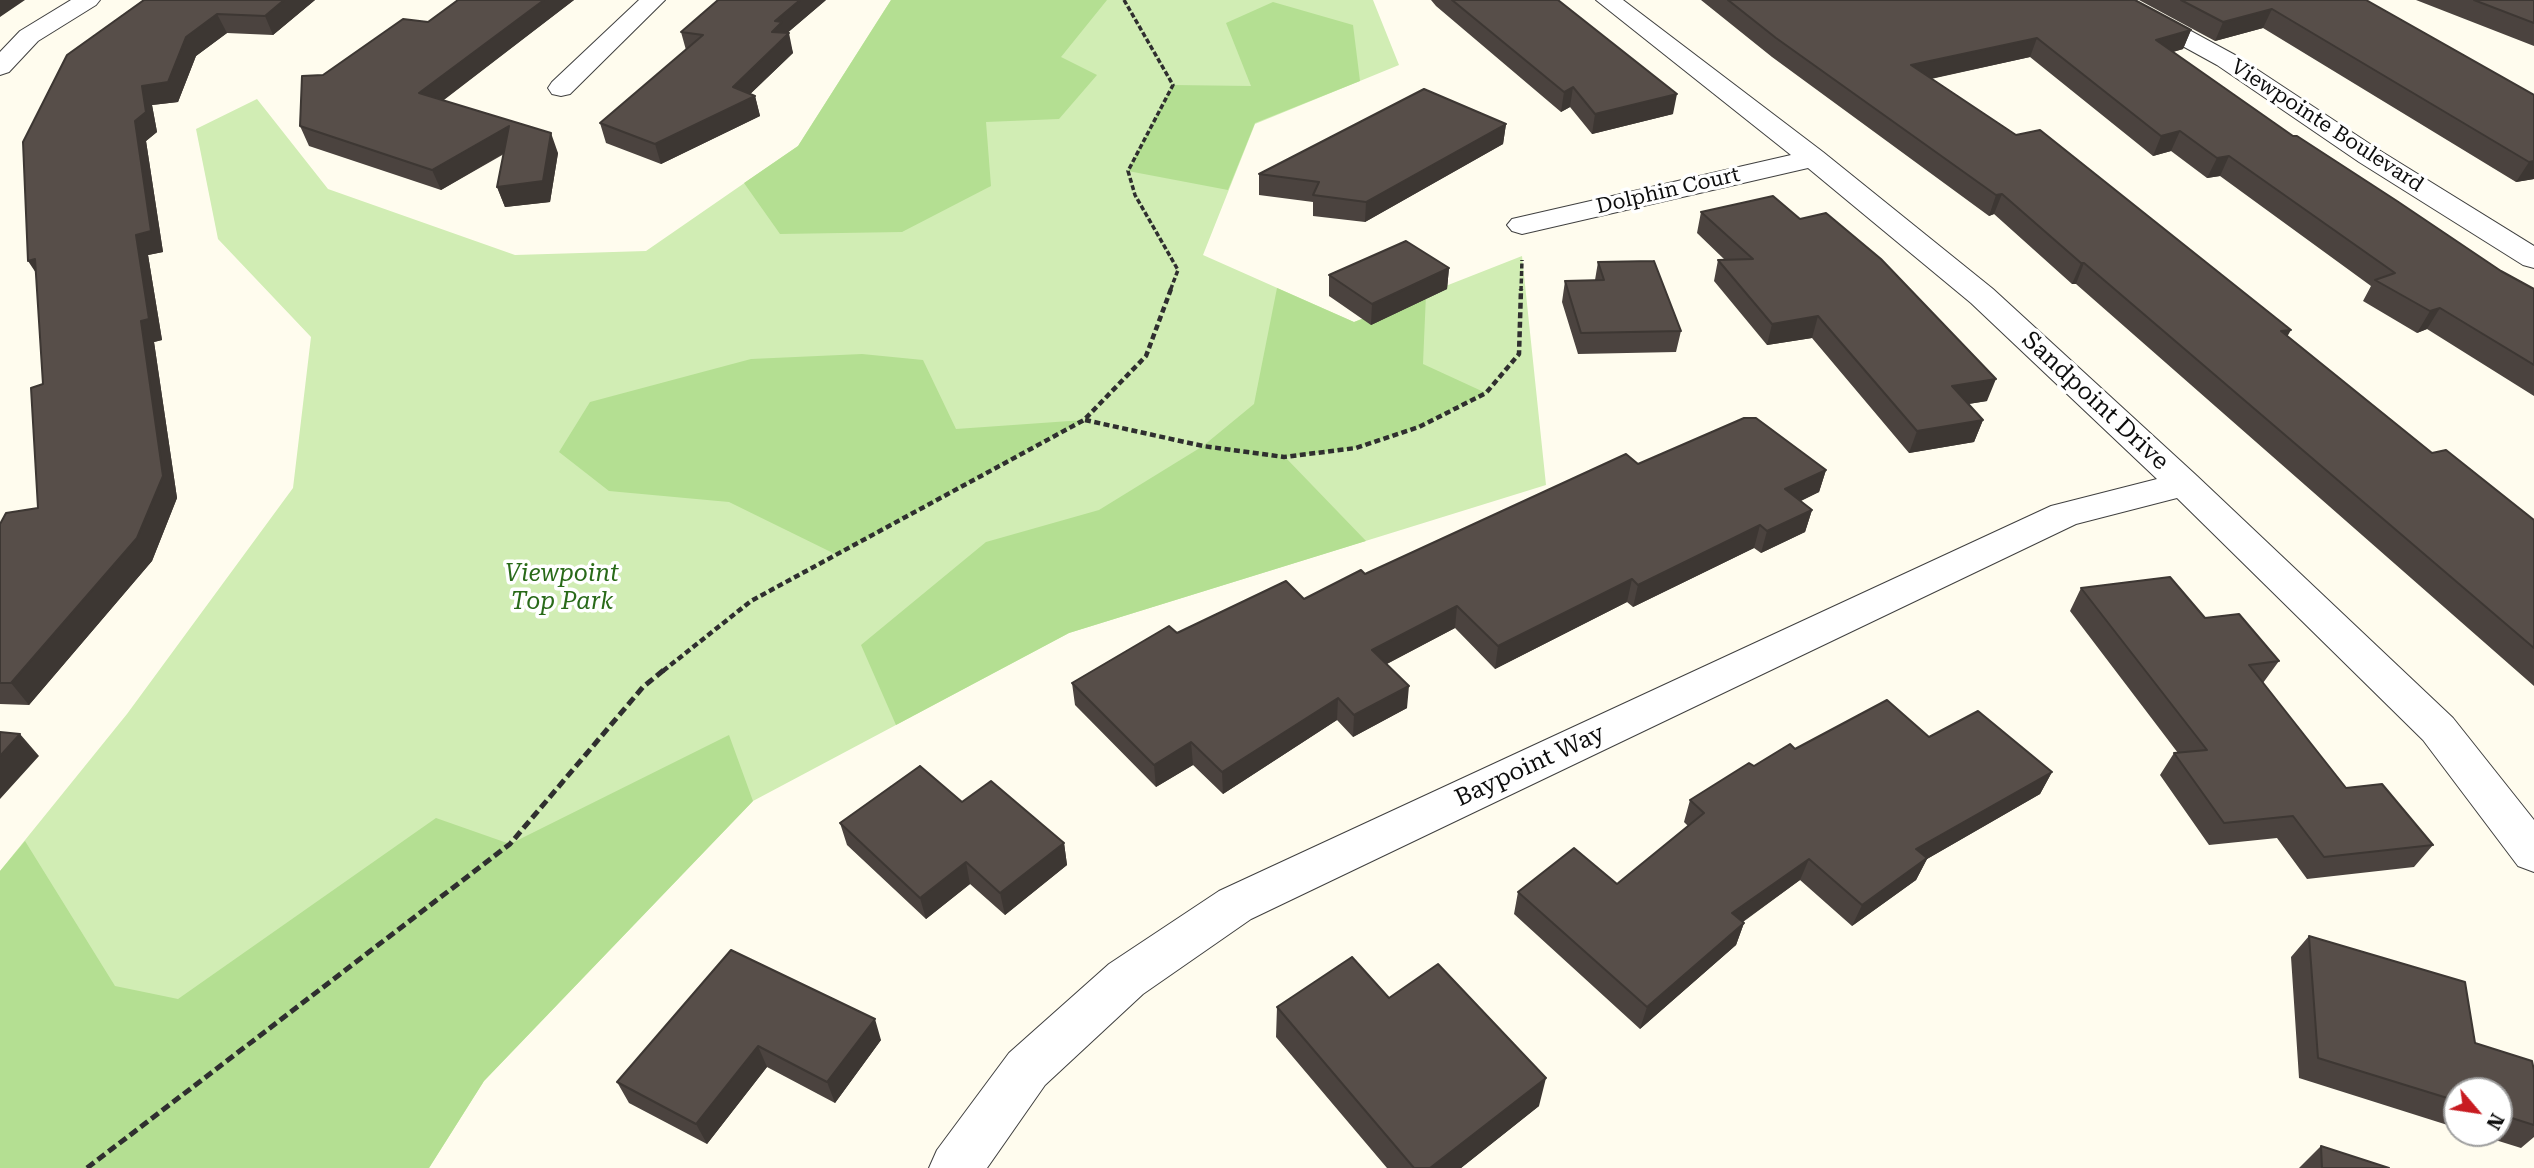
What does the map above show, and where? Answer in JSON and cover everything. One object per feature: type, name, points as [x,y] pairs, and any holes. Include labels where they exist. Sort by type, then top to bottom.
[{"type":"street","points":[[0,67],[29,36],[88,0]]},
{"type":"street","points":[[561,88],[653,0]]},
{"type":"street","name":"Sandpoint Drive","points":[[1608,0],[1813,158],[1982,296],[2184,484],[2438,729],[2534,853]]},
{"type":"street","name":"Viewpointe Boulevard","points":[[2116,0],[2226,60],[2369,156],[2534,259]]},
{"type":"street","name":"Dolphin Court","points":[[1522,225],[1813,158]]},
{"type":"street","name":"Baypoint Way","points":[[956,1168],[1027,1069],[1126,979],[1235,905],[2064,515],[2184,484]]},
{"type":"path","points":[[87,1168],[510,844],[643,687],[751,601],[1084,420],[1146,356],[1178,270],[1135,195],[1128,171],[1172,85],[1124,0]]},
{"type":"path","points":[[1084,420],[1203,446],[1284,457],[1356,448],[1419,427],[1486,393],[1520,355],[1522,225]]},
{"type":"green space","name":"Viewpoint Top Park","points":[[891,0],[1373,0],[1399,65],[1255,124],[1203,255],[1354,322],[1522,256],[1546,485],[1069,633],[753,801],[484,1081],[429,1168],[0,1168],[0,871],[127,714],[293,488],[311,337],[218,239],[196,129],[257,99],[328,189],[515,255],[646,251],[798,146]]},
{"type":"green space","points":[[891,0],[1107,0],[1061,57],[1097,75],[1059,119],[986,122],[991,186],[902,232],[780,234],[744,183],[798,146]]},
{"type":"green space","points":[[1273,2],[1353,25],[1360,81],[1255,123],[1228,190],[1128,171],[1173,85],[1251,86],[1226,23]]},
{"type":"green space","points":[[1277,288],[1354,322],[1426,294],[1423,364],[1486,393],[1419,427],[1356,448],[1285,457],[1366,541],[1069,633],[896,725],[861,645],[986,542],[1099,510],[1203,446],[1254,404]]},
{"type":"green space","points":[[862,354],[923,360],[956,429],[1084,420],[837,555],[729,502],[609,491],[559,452],[590,402],[751,359]]},
{"type":"green space","points":[[729,735],[753,801],[484,1081],[429,1168],[0,1168],[0,871],[25,841],[115,986],[178,999],[436,818],[510,844]]},
{"type":"building","points":[[144,0],[284,0],[265,16],[217,14],[186,37],[168,82],[142,86],[146,112],[135,121],[151,231],[136,235],[149,319],[141,321],[163,476],[137,538],[11,683],[0,683],[0,524],[6,513],[38,508],[31,388],[43,384],[35,259],[28,261],[23,142],[67,55]]},
{"type":"building","points":[[458,0],[544,0],[419,93],[551,133],[543,181],[497,187],[509,126],[432,170],[300,126],[302,76],[323,75],[403,19],[428,22]]},
{"type":"building","points":[[718,0],[800,0],[775,21],[782,22],[772,32],[789,33],[733,87],[755,96],[655,144],[600,123],[703,35],[681,32]]},
{"type":"building","points":[[1452,0],[1558,0],[1677,94],[1595,114],[1573,87],[1564,92]]},
{"type":"building","points":[[1728,0],[2135,0],[2191,30],[2156,40],[2293,136],[2297,136],[2501,271],[2534,289],[2534,365],[2440,308],[2430,311],[2375,280],[2395,273],[2229,156],[2217,158],[2180,131],[2161,136],[2037,38],[1911,65],[2016,135],[2040,130],[2291,330],[2281,331],[2432,453],[2446,450],[2534,520],[2534,648],[2002,194],[1996,195],[1776,38]]},
{"type":"building","points":[[2181,0],[2366,0],[2534,95],[2534,161],[2529,162],[2272,9],[2223,22]]},
{"type":"building","points":[[2474,0],[2534,0],[2534,23]]},
{"type":"building","points":[[1424,89],[1506,124],[1366,202],[1313,195],[1319,182],[1259,174]]},
{"type":"building","points":[[1773,196],[1800,219],[1826,213],[1881,259],[1996,379],[1952,386],[1983,420],[1917,431],[1818,316],[1772,324],[1718,260],[1753,259],[1701,212]]},
{"type":"building","points":[[1406,241],[1449,268],[1372,304],[1329,275]]},
{"type":"building","points":[[1654,261],[1681,331],[1581,333],[1565,281],[1604,280],[1598,262]]},
{"type":"building","points":[[1744,418],[1756,418],[1826,470],[1785,489],[1812,510],[1767,531],[1760,525],[1638,585],[1632,579],[1498,646],[1457,606],[1372,650],[1409,686],[1354,715],[1338,698],[1222,772],[1191,742],[1154,765],[1072,683],[1169,626],[1177,633],[1286,581],[1304,599],[1361,570],[1365,574],[1626,454],[1638,464]]},
{"type":"building","points":[[2170,577],[2205,618],[2239,614],[2279,661],[2249,665],[2346,788],[2382,784],[2433,845],[2324,857],[2293,816],[2224,823],[2174,753],[2207,750],[2081,588]]},
{"type":"building","points":[[1887,700],[1929,737],[1978,711],[2052,772],[1916,849],[1927,858],[1862,905],[1809,859],[1732,913],[1744,923],[1647,1007],[1518,892],[1574,848],[1617,884],[1704,813],[1690,800],[1749,763],[1754,766],[1790,744],[1795,749]]},
{"type":"building","points":[[0,732],[20,734],[0,756]]},
{"type":"building","points":[[920,766],[962,802],[991,781],[1064,843],[1000,893],[966,862],[920,898],[840,823]]},
{"type":"building","points":[[2309,936],[2465,982],[2475,1043],[2532,1061],[2534,1125],[2513,1118],[2513,1077],[2443,1077],[2443,1097],[2318,1058]]},
{"type":"building","points":[[731,950],[875,1019],[827,1082],[758,1046],[696,1124],[617,1082]]},
{"type":"building","points":[[1352,957],[1389,998],[1438,964],[1546,1078],[1430,1168],[1414,1168],[1277,1007]]},
{"type":"building","points":[[2321,1146],[2389,1168],[2322,1168]]}]
